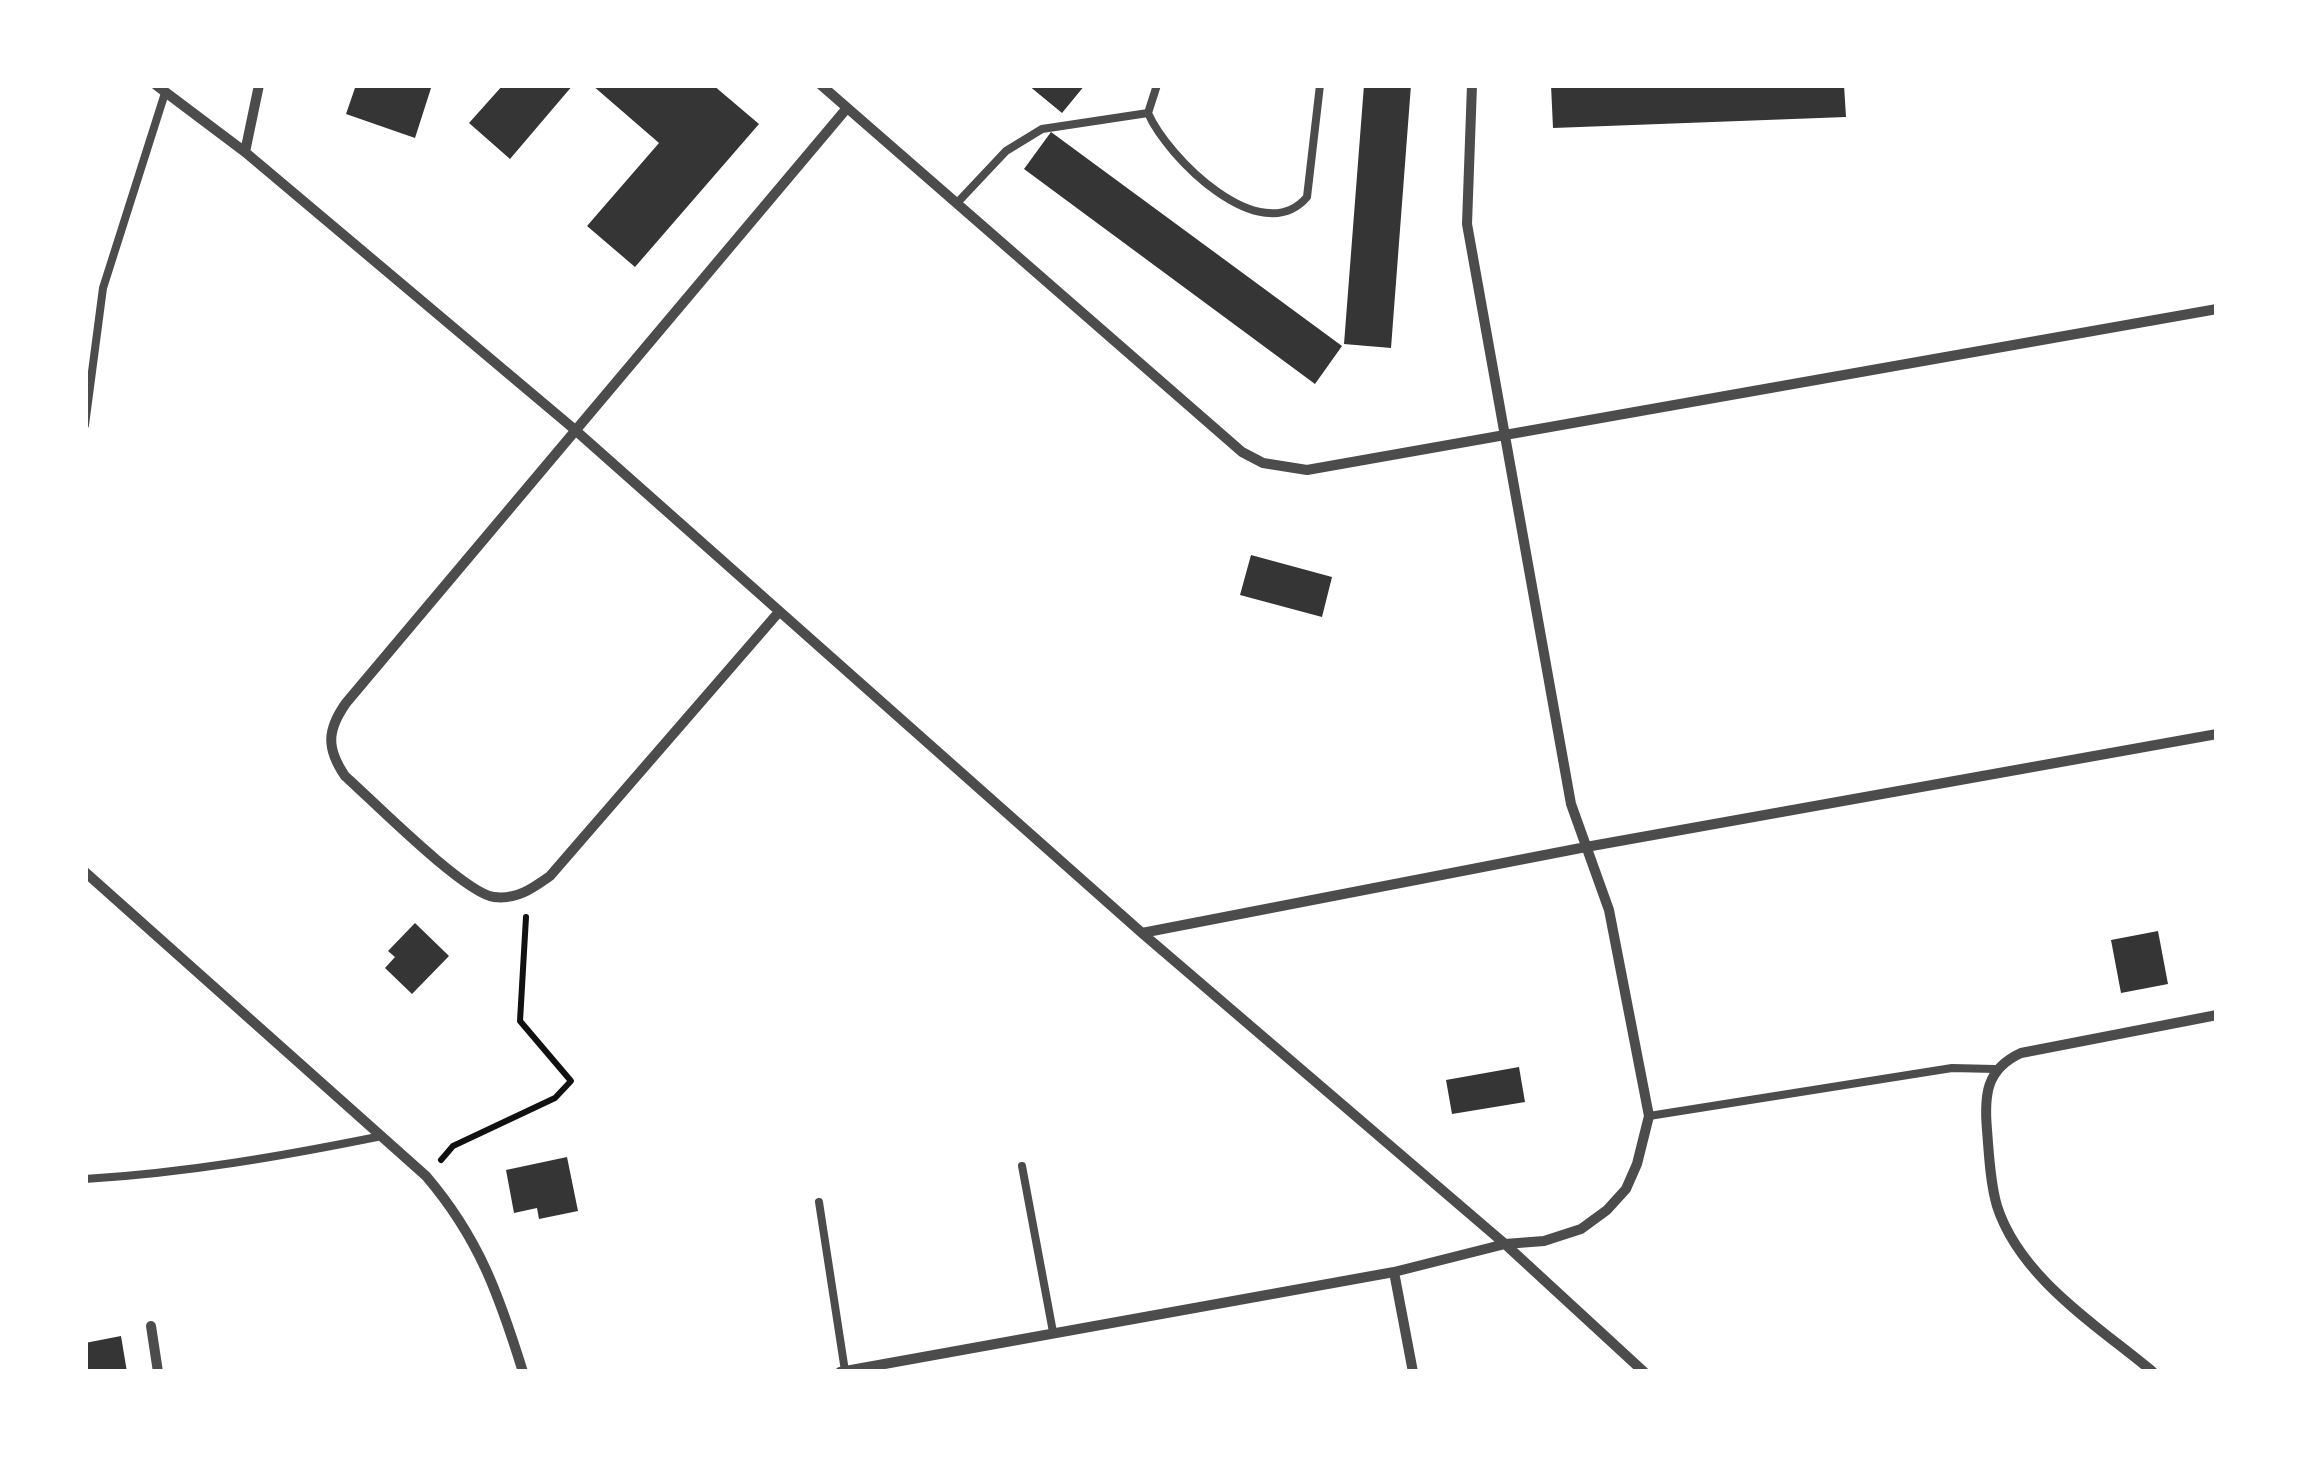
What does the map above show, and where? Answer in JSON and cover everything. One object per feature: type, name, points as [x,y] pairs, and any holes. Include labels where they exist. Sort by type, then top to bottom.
[{"type":"street","points":[[245,152],[259,85]]},
{"type":"street","points":[[822,85],[1242,452],[1263,463],[1307,470],[2217,309]]},
{"type":"street","points":[[842,1371],[1394,1272],[1505,1244],[1563,1235],[1581,1229],[1606,1210],[1626,1188],[1638,1164],[1649,1116],[1609,910],[1571,804],[1466,224],[1472,85]]},
{"type":"street","points":[[160,89],[245,152],[574,429],[1142,933],[1505,1244],[1644,1372]]},
{"type":"street","points":[[778,612],[550,876],[509,897],[476,892],[345,776],[329,742],[331,724],[346,703],[847,108]]},
{"type":"street","points":[[1142,933],[1586,847],[2217,734]]},
{"type":"street","points":[[85,872],[386,1136],[426,1176],[482,1252],[522,1372]]},
{"type":"street","points":[[2153,1372],[2060,1294],[2011,1236],[1997,1205],[1985,1100],[1996,1069],[2020,1053],[2217,1014]]},
{"type":"street","points":[[1394,1272],[1413,1372]]},
{"type":"street","points":[[151,1326],[158,1372]]},
{"type":"lane","points":[[1157,85],[1148,112],[1157,134],[1210,183],[1249,212],[1282,213],[1298,208],[1307,197],[1320,85]]},
{"type":"lane","points":[[85,425],[103,288],[160,89]]},
{"type":"lane","points":[[957,203],[1006,151],[1042,129],[1148,112]]},
{"type":"lane","points":[[1649,1116],[1952,1068],[1996,1069]]},
{"type":"lane","points":[[85,1179],[162,1174],[270,1159],[386,1136]]},
{"type":"lane","points":[[1022,1166],[1054,1332]]},
{"type":"lane","points":[[819,1202],[842,1371]]},
{"type":"path","points":[[426,1176],[452,1146],[555,1098],[571,1080],[520,1021],[527,891]]},
{"type":"building","points":[[356,85],[432,85],[415,138],[346,114]]},
{"type":"building","points":[[503,85],[573,85],[510,159],[469,123]]},
{"type":"building","points":[[592,85],[713,85],[759,124],[635,267],[587,226],[659,143]]},
{"type":"building","points":[[1028,85],[1085,85],[1062,113]]},
{"type":"building","points":[[1364,85],[1411,85],[1391,348],[1344,344]]},
{"type":"building","points":[[1551,85],[1844,85],[1846,117],[1553,128]]},
{"type":"building","points":[[1051,132],[1342,346],[1315,384],[1024,169]]},
{"type":"building","points":[[1251,555],[1332,577],[1322,617],[1240,595]]},
{"type":"building","points":[[415,923],[449,956],[412,994],[385,968],[395,957],[388,951]]},
{"type":"building","points":[[2158,931],[2168,984],[2121,993],[2111,940]]},
{"type":"building","points":[[1519,1067],[1525,1102],[1452,1114],[1446,1080]]},
{"type":"building","points":[[567,1157],[578,1211],[539,1219],[537,1208],[514,1213],[506,1170]]},
{"type":"building","points":[[121,1336],[127,1372],[85,1372],[85,1343]]}]
